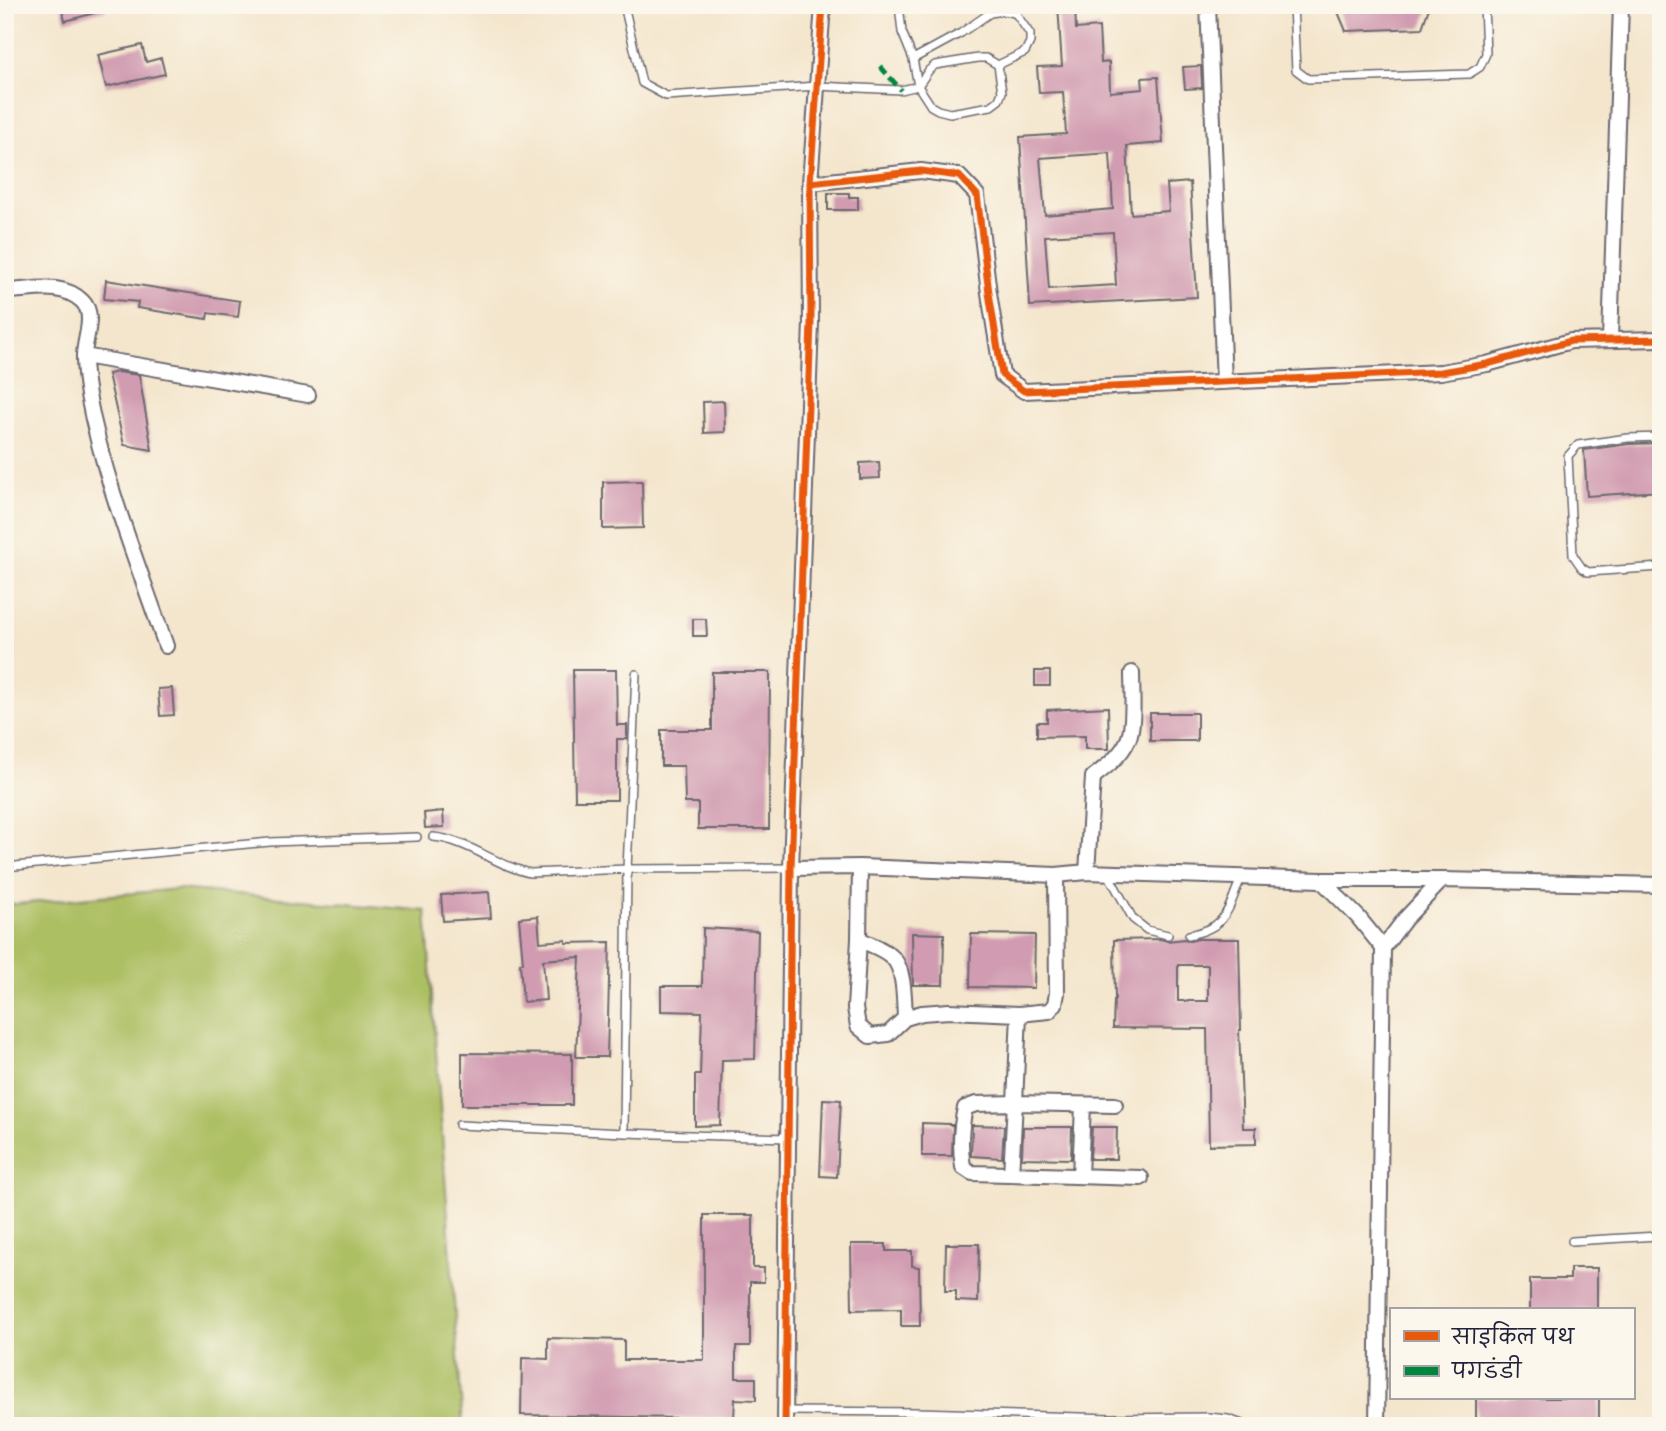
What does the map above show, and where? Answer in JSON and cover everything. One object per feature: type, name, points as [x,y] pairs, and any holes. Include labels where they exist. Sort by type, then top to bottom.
[{"type":"street","points":[[785,1426],[791,868],[811,323],[810,183],[823,5]]},
{"type":"street","points":[[1208,5],[1224,382]]},
{"type":"street","points":[[1610,340],[1621,5]]},
{"type":"street","points":[[810,183],[921,171],[959,176],[977,195],[1002,375],[1024,391],[1441,372],[1487,364],[1571,341],[1661,339]]},
{"type":"street","points":[[5,291],[54,288],[82,300],[86,306],[89,316],[83,356],[88,395],[107,475],[166,646]]},
{"type":"street","points":[[83,356],[309,395]]},
{"type":"street","points":[[1087,872],[1094,777],[1117,757],[1129,739],[1133,706],[1132,673]]},
{"type":"street","points":[[791,868],[860,867],[1056,875],[1107,872],[1321,880],[1661,885]]},
{"type":"street","points":[[860,867],[855,1008],[858,1026],[870,1036],[888,1034],[905,1018],[922,1013],[949,1011],[1019,1014],[1049,1011],[1055,1004],[1057,993],[1056,875]]},
{"type":"street","points":[[1321,880],[1359,917],[1384,948]]},
{"type":"street","points":[[1377,1426],[1384,948],[1405,919],[1442,880]]},
{"type":"street","points":[[859,939],[895,960],[901,975],[905,1018]]},
{"type":"street","points":[[1011,1174],[1019,1014]]},
{"type":"street","points":[[1115,1105],[1016,1103],[976,1104],[965,1108],[963,1167],[972,1173],[1141,1178]]},
{"type":"street","points":[[1080,1176],[1083,1105]]},
{"type":"lane","points":[[624,5],[642,83],[666,96],[817,86],[901,90],[918,86],[935,65],[978,58],[986,58],[998,65]]},
{"type":"lane","points":[[899,5],[902,32],[918,86],[931,106],[937,110],[950,113],[991,106],[999,100],[1002,92],[998,65]]},
{"type":"lane","points":[[1293,5],[1296,70],[1308,79],[1469,75],[1480,66],[1486,54],[1484,5]]},
{"type":"lane","points":[[912,59],[961,33],[990,13],[1012,12],[1030,34],[1030,42],[1025,52],[998,65]]},
{"type":"lane","points":[[1661,437],[1628,438],[1578,445],[1568,456],[1573,555],[1581,568],[1588,572],[1661,567]]},
{"type":"lane","points":[[624,1133],[627,869],[636,674]]},
{"type":"lane","points":[[433,836],[450,840],[517,871],[530,873],[627,869],[791,868]]},
{"type":"lane","points":[[5,867],[270,842],[417,837]]},
{"type":"lane","points":[[1107,872],[1133,919],[1147,930],[1168,935]]},
{"type":"lane","points":[[1189,935],[1216,927],[1227,913],[1242,877]]},
{"type":"lane","points":[[459,1125],[787,1138]]},
{"type":"lane","points":[[1572,1241],[1661,1237]]},
{"type":"lane","points":[[785,1410],[1111,1418],[1208,1417],[1227,1419],[1248,1426]]},
{"type":"lane","points":[[919,1412],[928,1424]]},
{"type":"lane","points":[[1106,1426],[1111,1418]]},
{"type":"green space","points":[[178,889],[426,911],[463,1426],[5,1426],[5,905]]},
{"type":"building","points":[[61,5],[105,5],[106,10],[65,21]]},
{"type":"building","points":[[1058,5],[1075,5],[1076,29],[1099,27],[1101,63],[1109,62],[1110,92],[1143,89],[1142,78],[1158,77],[1163,143],[1127,146],[1131,214],[1169,211],[1167,184],[1190,182],[1197,297],[1030,306],[1020,137],[1066,134],[1063,92],[1039,93],[1037,67],[1062,66]],"holes":[[[1110,153],[1113,209],[1045,215],[1040,158]],[[1113,232],[1116,285],[1049,289],[1045,236]]]},
{"type":"building","points":[[1335,5],[1430,5],[1422,28],[1346,31]]},
{"type":"building","points":[[142,45],[146,62],[161,58],[165,74],[106,87],[98,55]]},
{"type":"building","points":[[1201,66],[1202,88],[1185,89],[1183,67]]},
{"type":"building","points":[[828,193],[849,193],[849,197],[858,197],[858,210],[828,210]]},
{"type":"building","points":[[106,280],[240,301],[238,317],[208,313],[207,319],[137,308],[138,302],[104,299]]},
{"type":"building","points":[[118,372],[139,375],[152,450],[124,445],[108,374]]},
{"type":"building","points":[[724,401],[725,432],[704,433],[703,402]]},
{"type":"building","points":[[1661,443],[1661,491],[1587,496],[1584,450]]},
{"type":"building","points":[[879,462],[880,478],[860,479],[860,463]]},
{"type":"building","points":[[642,481],[643,528],[603,529],[603,482]]},
{"type":"building","points":[[693,619],[706,619],[707,636],[693,636]]},
{"type":"building","points":[[573,670],[616,670],[617,725],[627,725],[627,739],[617,739],[617,800],[575,800]]},
{"type":"building","points":[[1035,671],[1050,671],[1050,686],[1035,686]]},
{"type":"building","points":[[712,672],[770,672],[769,829],[698,829],[698,803],[685,803],[684,766],[661,766],[661,730],[712,730]]},
{"type":"building","points":[[172,688],[174,715],[160,716],[158,689]]},
{"type":"building","points":[[1108,707],[1109,749],[1085,749],[1085,736],[1037,737],[1037,722],[1047,722],[1047,710]]},
{"type":"building","points":[[1150,713],[1197,713],[1197,741],[1150,741]]},
{"type":"building","points":[[443,811],[444,827],[425,828],[424,813]]},
{"type":"building","points":[[489,892],[491,918],[443,921],[441,895]]},
{"type":"building","points":[[538,916],[540,942],[610,942],[607,1057],[576,1057],[580,957],[543,960],[546,1000],[523,1002],[519,918]]},
{"type":"building","points":[[703,928],[758,931],[755,1059],[722,1060],[720,1125],[695,1126],[695,1075],[700,1075],[702,1012],[661,1011],[661,986],[702,986]]},
{"type":"building","points":[[912,933],[944,934],[943,985],[913,985]]},
{"type":"building","points":[[971,934],[1035,935],[1034,988],[970,987]]},
{"type":"building","points":[[1239,939],[1243,1128],[1256,1128],[1256,1144],[1209,1145],[1207,1029],[1113,1028],[1114,940]],"holes":[[[1178,965],[1208,965],[1208,1001],[1178,1001]]]},
{"type":"building","points":[[462,1053],[572,1054],[572,1105],[462,1105]]},
{"type":"building","points":[[823,1099],[841,1100],[837,1177],[820,1176]]},
{"type":"building","points":[[922,1123],[953,1125],[952,1156],[922,1156]]},
{"type":"building","points":[[972,1125],[1004,1126],[1002,1158],[971,1156]]},
{"type":"building","points":[[1023,1127],[1072,1127],[1071,1159],[1022,1158]]},
{"type":"building","points":[[1092,1127],[1117,1127],[1116,1159],[1090,1159]]},
{"type":"building","points":[[704,1215],[753,1215],[753,1268],[764,1268],[764,1282],[750,1282],[750,1346],[736,1346],[736,1378],[756,1378],[756,1400],[735,1399],[734,1419],[521,1415],[522,1358],[548,1359],[548,1338],[624,1340],[624,1360],[704,1360]]},
{"type":"building","points":[[851,1244],[886,1244],[886,1251],[912,1251],[912,1266],[919,1267],[920,1326],[901,1326],[901,1309],[852,1310]]},
{"type":"building","points":[[946,1244],[979,1244],[978,1302],[956,1301],[956,1291],[945,1291]]},
{"type":"building","points":[[1570,1268],[1597,1268],[1597,1308],[1530,1308],[1530,1279],[1570,1279]]},
{"type":"building","points":[[1476,1400],[1599,1400],[1599,1426],[1476,1426]]},
{"type":"marked path","points":[[880,66],[901,90]]},
{"type":"cycle path","points":[[785,1426],[791,868],[811,323],[810,183],[823,5]]},
{"type":"cycle path","points":[[810,183],[921,171],[959,176],[977,195],[1002,375],[1024,391],[1441,372],[1487,364],[1571,341],[1661,339]]}]
